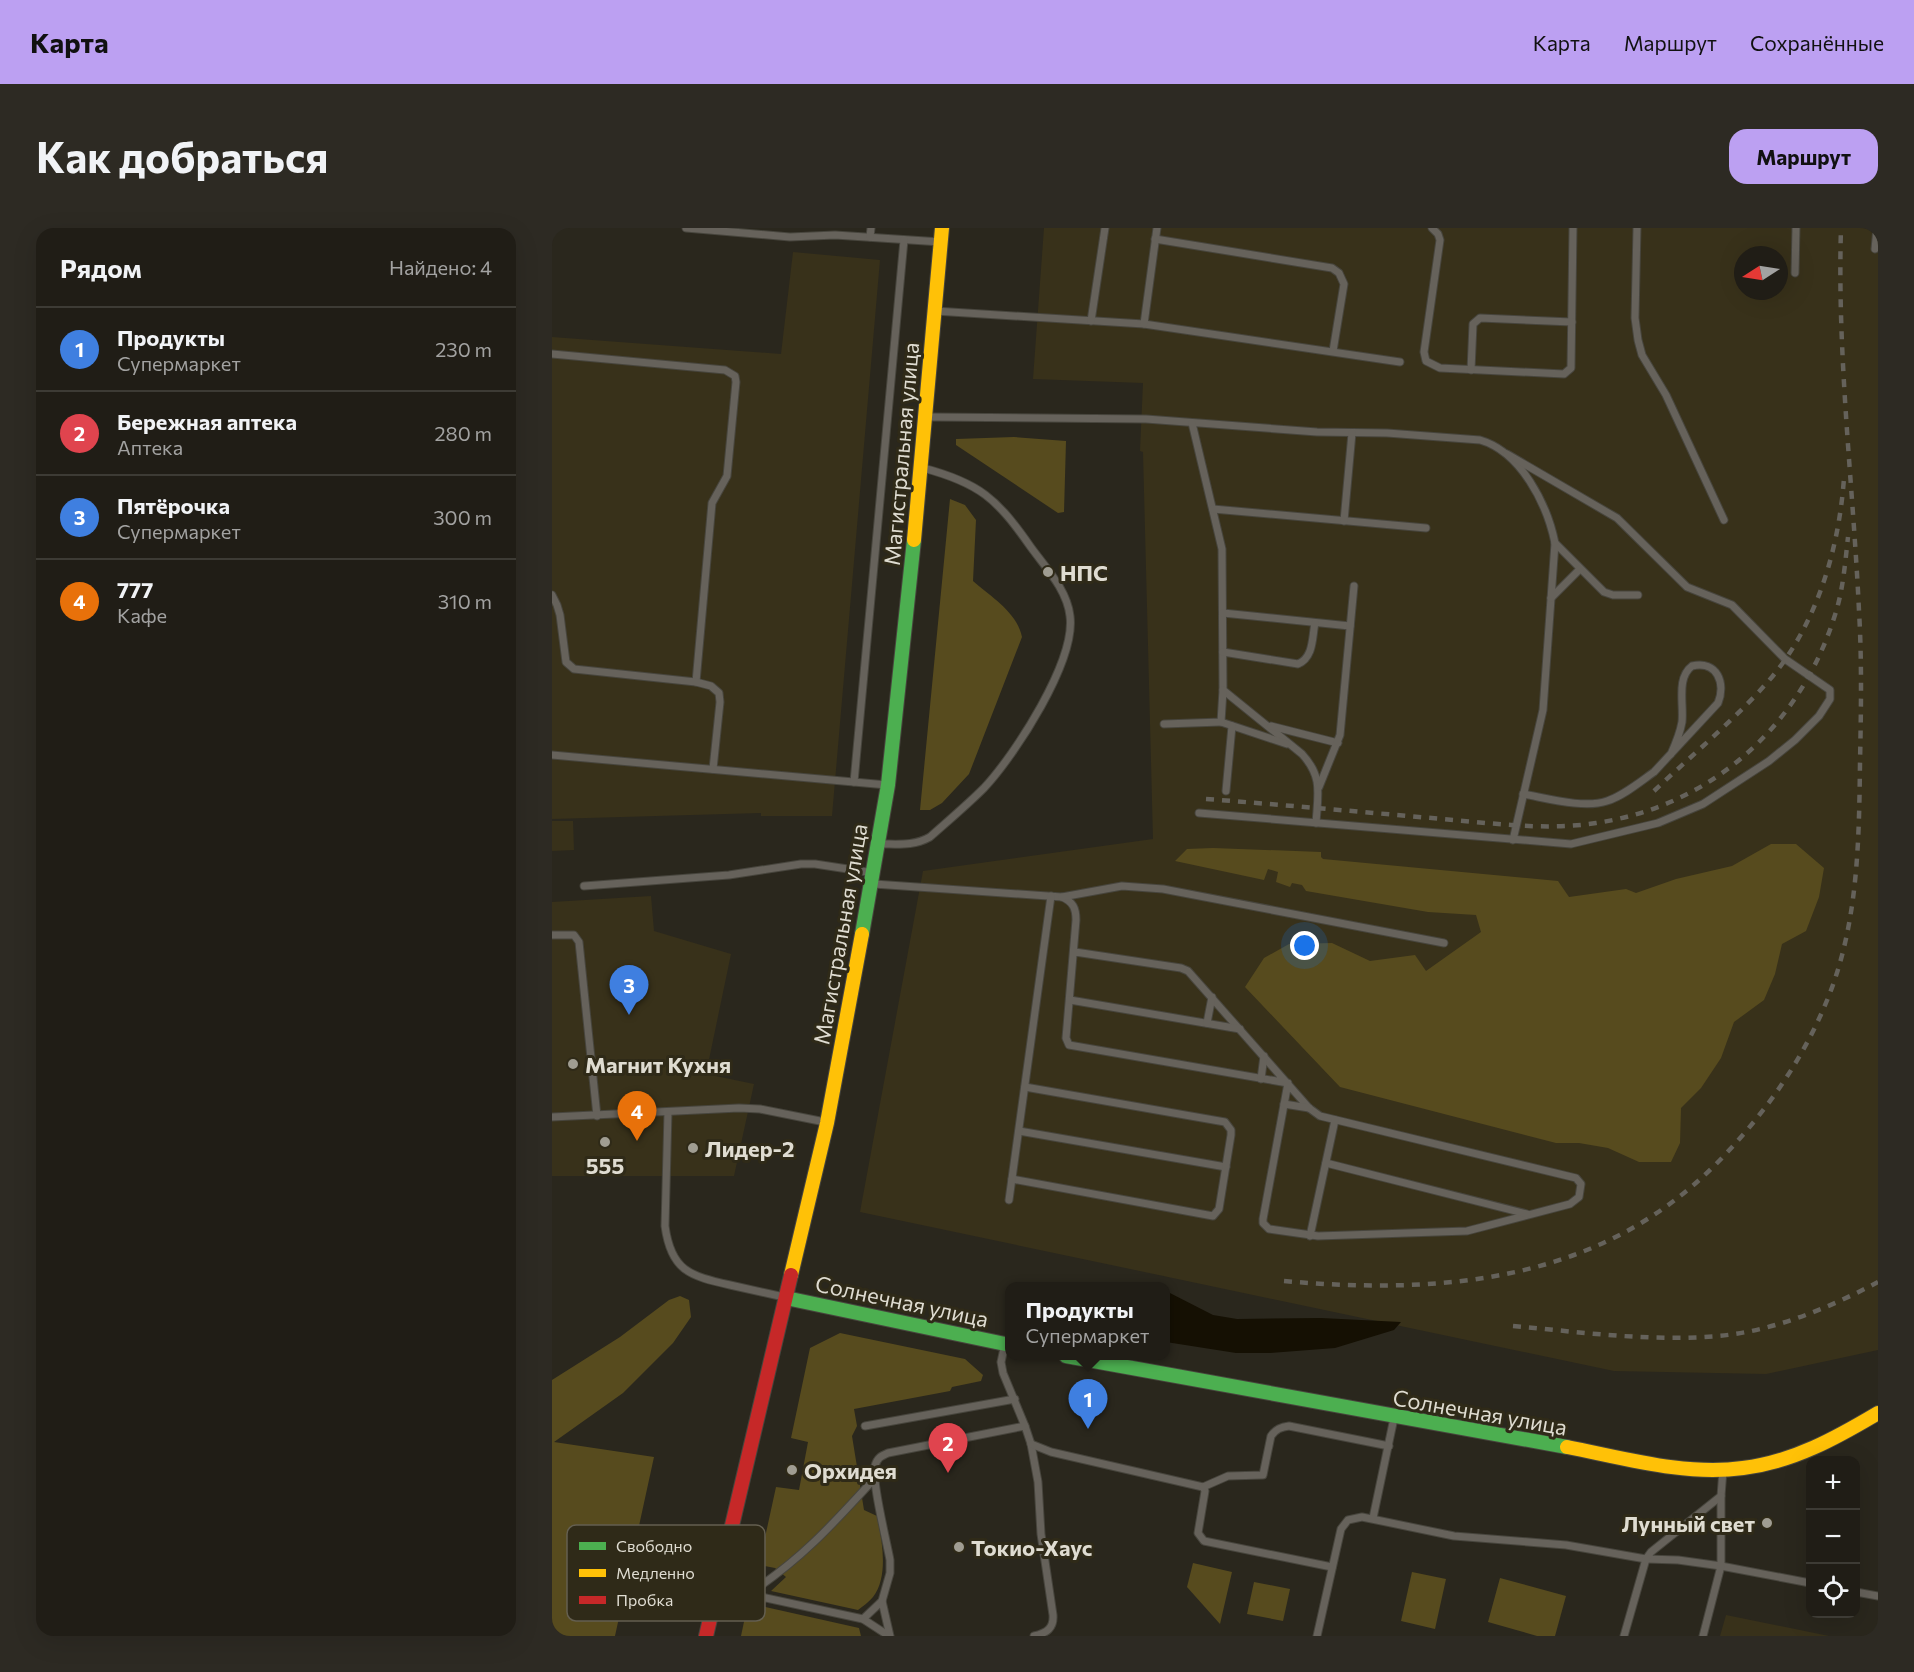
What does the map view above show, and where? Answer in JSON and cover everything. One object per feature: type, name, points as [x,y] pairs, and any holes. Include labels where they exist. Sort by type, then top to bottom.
[{"type":"main road","name":"Магистральная улица","points":[[732,1525],[827,1123],[879,844],[888,786],[922,468],[941,235]]},
{"type":"main road","name":"Солнечная улица","points":[[786,1298],[1005,1345]]},
{"type":"main road","name":"Солнечная улица","points":[[1088,1360],[1680,1468],[1723,1470],[1761,1466],[1808,1452],[1878,1413]]},
{"type":"main road","name":"Магистральная улица","points":[[706,1636],[709,1621]]},
{"type":"lane","points":[[686,228],[790,237],[836,235],[904,240],[941,235]]},
{"type":"lane","points":[[870,237],[871,228]]},
{"type":"lane","points":[[1090,321],[1104,228]]},
{"type":"lane","points":[[1144,324],[1157,228]]},
{"type":"lane","points":[[1432,228],[1440,240],[1424,357],[1426,361],[1435,367],[1564,374],[1571,368],[1573,228]]},
{"type":"lane","points":[[1637,228],[1635,318],[1638,340],[1646,362],[1666,395],[1724,520]]},
{"type":"lane","points":[[1795,273],[1796,228]]},
{"type":"lane","points":[[1875,249],[1876,228]]},
{"type":"lane","points":[[1155,239],[1332,268],[1339,273],[1344,284],[1333,351]]},
{"type":"lane","points":[[854,782],[904,240]]},
{"type":"lane","points":[[935,311],[1144,324],[1400,362]]},
{"type":"lane","points":[[1471,370],[1473,324],[1480,318],[1572,322]]},
{"type":"lane","points":[[552,354],[725,370],[735,376],[727,477],[712,503],[696,682]]},
{"type":"lane","points":[[926,417],[1146,419],[1352,433],[1387,433],[1479,440],[1490,443],[1617,518],[1687,587],[1732,605],[1785,659],[1830,690],[1832,696],[1819,716],[1778,754],[1741,781],[1703,804],[1658,823],[1571,844],[1199,813]]},
{"type":"lane","points":[[1192,423],[1222,549],[1223,690],[1221,722]]},
{"type":"lane","points":[[1344,520],[1352,433]]},
{"type":"lane","points":[[1507,454],[1543,507],[1554,543],[1543,710],[1513,840]]},
{"type":"lane","points":[[879,844],[920,843],[930,837],[984,788],[1046,700],[1067,648],[1070,631],[1070,617],[1062,591],[1008,514],[980,490],[950,475],[922,468]]},
{"type":"lane","points":[[1213,508],[1426,528]]},
{"type":"lane","points":[[1554,543],[1604,592],[1613,595],[1638,595]]},
{"type":"lane","points":[[1551,598],[1580,569]]},
{"type":"lane","points":[[1318,789],[1340,735],[1354,586]]},
{"type":"lane","points":[[552,595],[560,615],[566,662],[569,667],[696,682],[711,686],[718,693],[720,702],[713,768]]},
{"type":"lane","points":[[1223,613],[1350,626]]},
{"type":"lane","points":[[1223,652],[1298,664],[1303,662],[1309,654],[1314,623]]},
{"type":"lane","points":[[1523,794],[1576,803],[1606,801],[1654,772],[1671,754],[1719,703],[1722,696],[1722,682],[1717,674],[1705,666],[1692,666],[1685,674],[1682,687],[1682,721],[1671,754]]},
{"type":"lane","points":[[1223,690],[1302,754],[1315,770],[1318,789],[1316,823]]},
{"type":"lane","points":[[1164,724],[1221,722],[1292,746]]},
{"type":"lane","points":[[1266,724],[1338,743]]},
{"type":"lane","points":[[1226,791],[1232,726]]},
{"type":"lane","points":[[552,755],[648,765],[713,768],[888,786]]},
{"type":"lane","points":[[584,886],[729,875],[815,864],[872,878],[1062,897],[1122,886],[1163,889],[1444,943]]},
{"type":"lane","points":[[1009,1200],[1051,896]]},
{"type":"lane","points":[[1062,897],[1069,900],[1076,912],[1075,952],[1066,1038],[1072,1047],[1288,1083]]},
{"type":"lane","points":[[552,935],[574,935],[579,942],[597,1116]]},
{"type":"lane","points":[[1075,952],[1181,968],[1192,975],[1288,1083],[1309,1108],[1320,1116],[1576,1178],[1580,1182],[1579,1197],[1574,1202],[1467,1231],[1310,1236],[1269,1229],[1263,1223],[1288,1083]]},
{"type":"lane","points":[[1207,1023],[1212,997]]},
{"type":"lane","points":[[1070,1000],[1240,1029]]},
{"type":"lane","points":[[1261,1079],[1264,1056]]},
{"type":"lane","points":[[1012,1179],[1213,1216],[1219,1209],[1232,1130],[1225,1122],[1025,1087]]},
{"type":"lane","points":[[1284,1104],[1309,1108]]},
{"type":"lane","points":[[552,1117],[754,1108],[827,1123]]},
{"type":"lane","points":[[668,1112],[665,1226],[668,1245],[675,1259],[685,1269],[700,1278],[786,1298]]},
{"type":"lane","points":[[1310,1236],[1335,1120]]},
{"type":"lane","points":[[1019,1131],[1226,1167]]},
{"type":"lane","points":[[1326,1163],[1529,1215]]},
{"type":"lane","points":[[1005,1351],[1001,1362],[1003,1373],[1031,1444],[1038,1482],[1041,1534],[1054,1624],[1043,1634],[1034,1636]]},
{"type":"lane","points":[[865,1426],[1015,1399]]},
{"type":"lane","points":[[1372,1518],[1394,1417]]},
{"type":"lane","points":[[889,1636],[882,1601],[890,1573],[890,1560],[875,1478],[876,1462],[880,1456],[888,1453],[1025,1426]]},
{"type":"lane","points":[[1031,1444],[1051,1452],[1203,1487],[1228,1476],[1263,1475],[1271,1436],[1281,1427],[1289,1426],[1389,1446]]},
{"type":"lane","points":[[1703,1636],[1721,1566],[1723,1470]]},
{"type":"lane","points":[[765,1583],[821,1537],[875,1478]]},
{"type":"lane","points":[[1203,1487],[1205,1491],[1198,1533],[1204,1541],[1332,1567]]},
{"type":"lane","points":[[1624,1636],[1646,1559],[1651,1552],[1721,1496]]},
{"type":"lane","points":[[1317,1636],[1343,1524],[1353,1518],[1372,1518],[1454,1536],[1566,1545],[1646,1559],[1678,1560],[1721,1566],[1806,1582]]},
{"type":"lane","points":[[1860,1593],[1878,1596]]},
{"type":"lane","points":[[765,1598],[863,1619],[889,1636]]},
{"type":"lane","points":[[863,1619],[882,1601]]},
{"type":"shaded area","points":[[1044,228],[1878,228],[1878,1350],[1766,1374],[1614,1371],[860,1212],[923,871],[1153,839],[1143,452],[1140,451],[1143,383],[1033,379]]},
{"type":"shaded area","points":[[793,252],[880,260],[832,816],[761,816],[761,813],[552,819],[552,337],[781,354]]},
{"type":"shaded area","points":[[1014,437],[1066,441],[1064,512],[1058,513],[956,445],[956,439]]},
{"type":"shaded area","points":[[950,499],[965,505],[976,520],[973,581],[1009,613],[1015,620],[1022,637],[969,774],[942,803],[930,810],[920,810]]},
{"type":"shaded area","points":[[552,821],[573,821],[574,850],[552,851]]},
{"type":"shaded area","points":[[1771,844],[1796,844],[1824,868],[1819,897],[1806,931],[1782,944],[1775,974],[1764,1000],[1734,1022],[1721,1058],[1701,1088],[1681,1108],[1680,1143],[1671,1162],[1639,1162],[1608,1148],[1579,1143],[1556,1143],[1340,1087],[1245,987],[1264,958],[1289,944],[1332,943],[1370,961],[1415,955],[1426,971],[1481,932],[1476,915],[1428,912],[1306,891],[1302,885],[1292,883],[1290,887],[1276,882],[1278,872],[1268,869],[1264,880],[1175,861],[1187,849],[1321,852],[1323,859],[1558,881],[1569,897],[1626,889],[1636,893],[1676,879],[1732,866]]},
{"type":"shaded area","points":[[651,896],[654,931],[731,954],[706,1074],[754,1084],[734,1176],[552,1176],[552,902]]},
{"type":"shaded area","points":[[1170,1293],[1213,1315],[1237,1319],[1321,1318],[1401,1322],[1394,1330],[1335,1348],[1236,1353],[1170,1343]]},
{"type":"shaded area","points":[[680,1296],[689,1300],[691,1317],[673,1343],[623,1393],[554,1442],[654,1457],[639,1525],[567,1525],[567,1621],[618,1621],[615,1636],[552,1636],[552,1380],[620,1337],[669,1300]]},
{"type":"shaded area","points":[[840,1333],[965,1359],[983,1375],[981,1381],[952,1387],[950,1391],[854,1409],[857,1426],[852,1436],[864,1510],[877,1516],[883,1558],[878,1588],[871,1599],[858,1610],[771,1591],[786,1577],[775,1568],[765,1566],[765,1537],[776,1487],[799,1490],[808,1442],[791,1438],[810,1348]]},
{"type":"shaded area","points":[[1193,1563],[1232,1572],[1220,1624],[1187,1587]]},
{"type":"shaded area","points":[[1412,1572],[1446,1579],[1435,1629],[1401,1621]]},
{"type":"shaded area","points":[[1500,1578],[1566,1596],[1555,1636],[1537,1636],[1488,1622]]},
{"type":"shaded area","points":[[1254,1582],[1290,1589],[1283,1621],[1247,1614]]},
{"type":"shaded area","points":[[765,1607],[859,1628],[861,1636],[741,1636],[744,1621],[765,1621]]},
{"type":"shaded area","points":[[1726,1615],[1829,1636],[1720,1636]]},
{"type":"railway","points":[[1284,1281],[1344,1285],[1403,1285],[1461,1281],[1518,1272],[1572,1256],[1625,1232],[1674,1201],[1720,1160],[1768,1104],[1807,1043],[1828,998],[1846,941],[1855,882],[1859,823],[1861,649],[1843,372],[1841,228]]},
{"type":"railway","points":[[1654,791],[1714,736],[1772,677],[1802,632],[1814,608],[1831,557],[1844,478]]},
{"type":"railway","points":[[1206,799],[1538,826],[1596,823],[1638,814],[1677,799],[1713,779],[1745,755],[1774,726],[1798,694],[1818,657],[1834,618],[1842,588],[1848,537]]},
{"type":"railway","points":[[1513,1326],[1641,1337],[1718,1336],[1760,1329],[1801,1317],[1878,1282]]},
{"type":"traffic: fast","points":[[862,934],[888,785],[914,540]]},
{"type":"traffic: fast","points":[[786,1298],[1005,1344]]},
{"type":"traffic: fast","points":[[1088,1360],[1567,1447]]},
{"type":"traffic: slow","points":[[914,540],[942,228]]},
{"type":"traffic: slow","points":[[791,1275],[827,1123],[862,934]]},
{"type":"traffic: slow","points":[[1567,1447],[1677,1468],[1699,1470],[1743,1468],[1797,1455],[1830,1440],[1878,1413]]},
{"type":"traffic: jam","points":[[732,1525],[791,1275]]},
{"type":"traffic: jam","points":[[706,1636],[710,1621]]},
{"type":"place","name":"НПС","points":[[1048,572]]},
{"type":"place","name":"Пятёрочка","points":[[629,1015]]},
{"type":"place","name":"Магнит Кухня","points":[[573,1064]]},
{"type":"place","name":"777","points":[[637,1141]]},
{"type":"place","name":"555","points":[[605,1142]]},
{"type":"place","name":"Лидер-2","points":[[693,1148]]},
{"type":"place","name":"Продукты","points":[[1088,1429]]},
{"type":"place","name":"Орхидея","points":[[792,1470]]},
{"type":"place","name":"Бережная аптека","points":[[948,1473]]},
{"type":"place","name":"Лунный свет","points":[[1767,1523]]},
{"type":"place","name":"Токио-Хаус","points":[[959,1547]]}]
